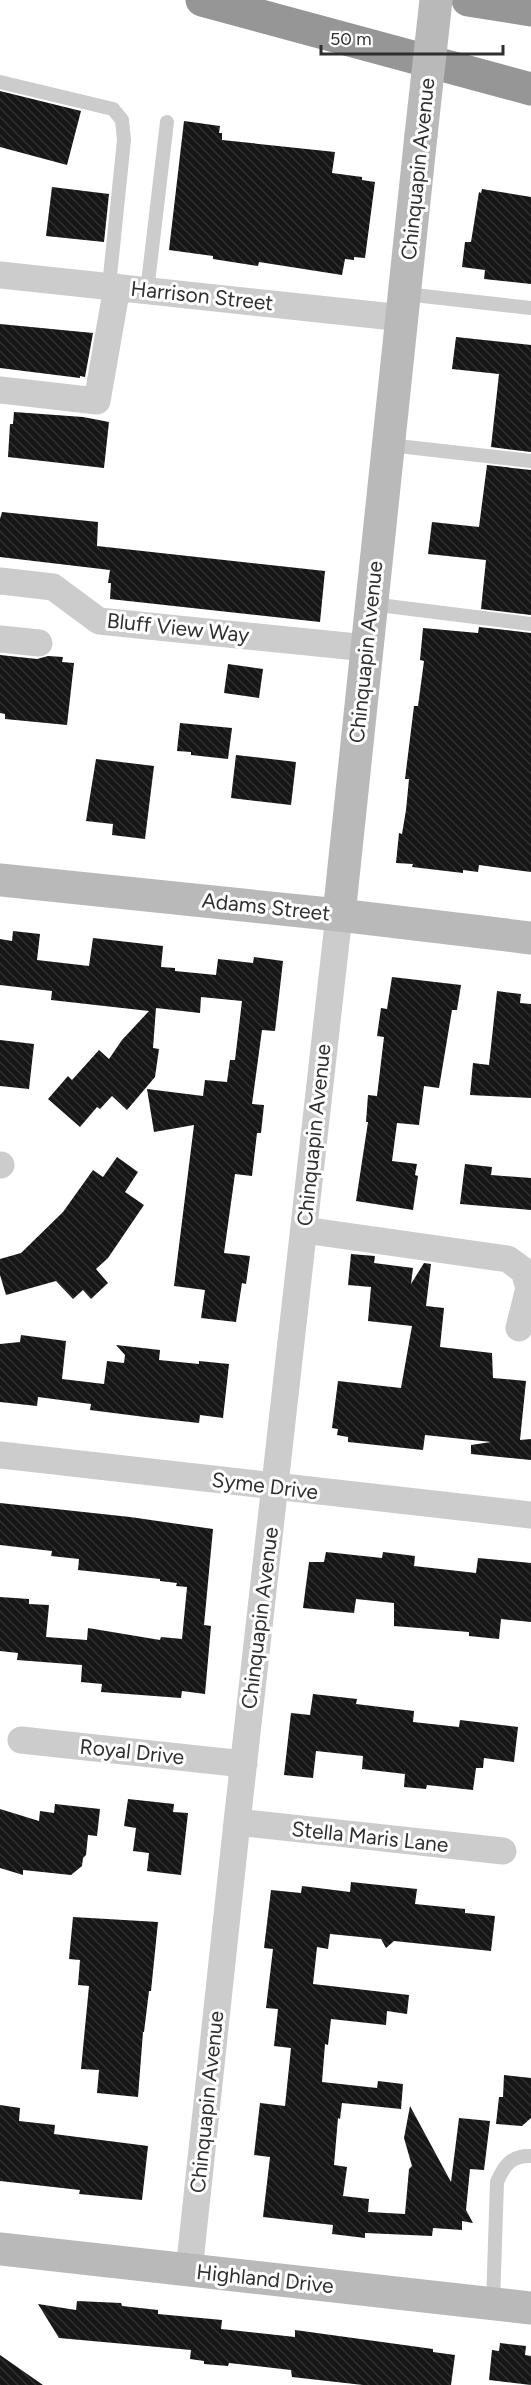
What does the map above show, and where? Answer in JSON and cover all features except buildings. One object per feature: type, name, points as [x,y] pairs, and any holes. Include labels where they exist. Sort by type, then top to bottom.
[{"type":"highway","points":[[202,0],[531,89]]},
{"type":"highway","points":[[468,0],[531,10]]},
{"type":"street","name":"Chinquapin Avenue","points":[[189,2271],[243,1764],[339,915],[436,0]]},
{"type":"street","name":"Harrison Street","points":[[0,275],[147,291],[404,306]]},
{"type":"street","points":[[0,390],[97,401],[113,287]]},
{"type":"street","name":"Bluff View Way","points":[[0,581],[53,586],[99,621],[367,648]]},
{"type":"street","points":[[0,639],[39,643]]},
{"type":"street","name":"Adams Street","points":[[0,880],[339,915],[531,938]]},
{"type":"street","points":[[303,1230],[508,1259],[524,1270],[529,1288],[519,1328]]},
{"type":"street","name":"Syme Drive","points":[[0,1455],[531,1515]]},
{"type":"street","name":"Royal Drive","points":[[21,1740],[243,1764]]},
{"type":"street","name":"Stella Maris Lane","points":[[237,1822],[503,1851]]},
{"type":"street","name":"Highland Drive","points":[[0,2249],[531,2308]]},
{"type":"lane","points":[[0,82],[113,109],[122,120],[124,140],[113,287]]},
{"type":"lane","points":[[147,291],[167,122]]},
{"type":"lane","points":[[404,306],[531,308]]},
{"type":"lane","points":[[389,445],[531,461]]},
{"type":"lane","points":[[371,604],[531,624]]},
{"type":"lane","points":[[493,2304],[497,2182],[503,2167],[513,2159],[531,2156]]}]
